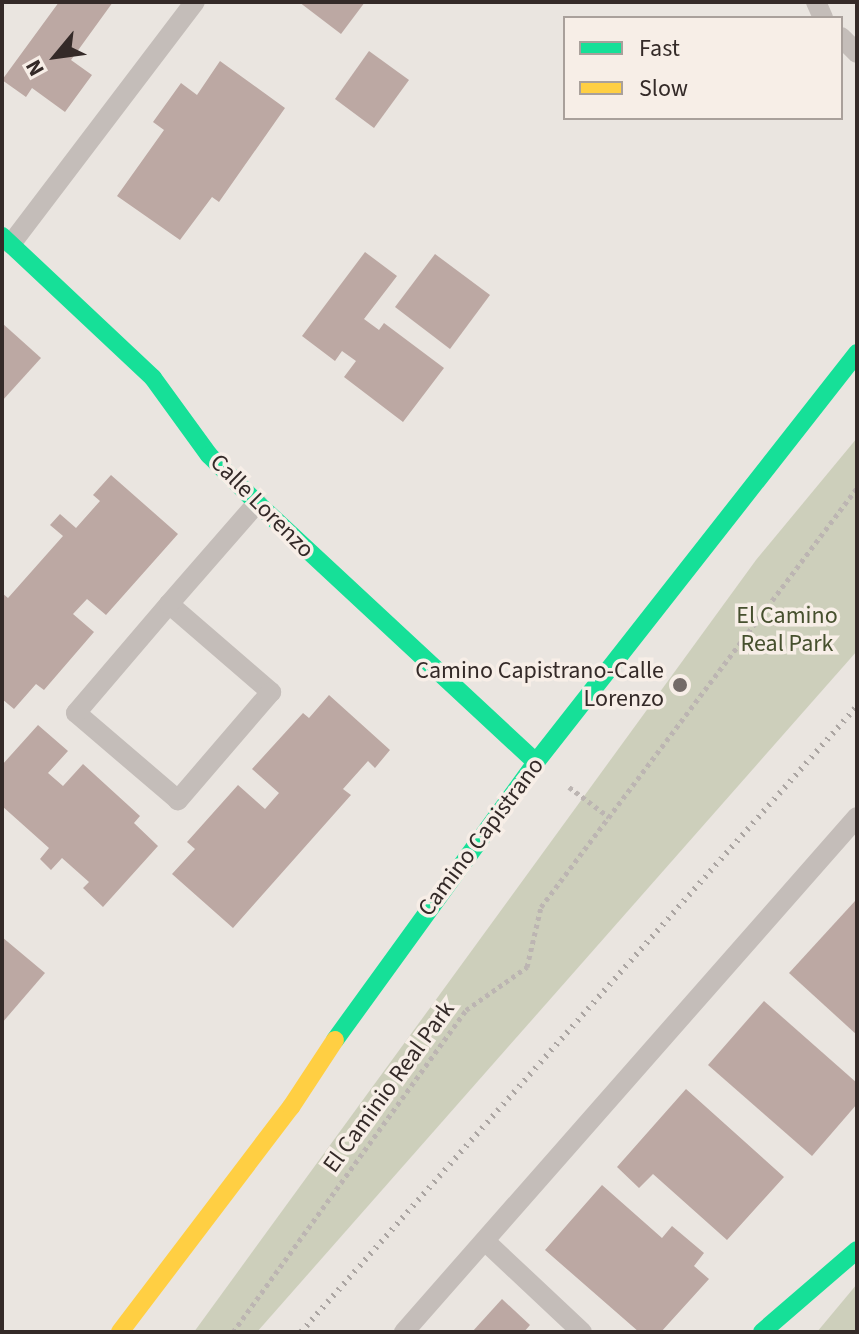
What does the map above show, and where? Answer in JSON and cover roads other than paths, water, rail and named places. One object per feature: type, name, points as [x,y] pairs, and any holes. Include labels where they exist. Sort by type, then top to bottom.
[{"type":"main road","name":"Calle Lorenzo","points":[[7,240],[153,378],[209,455],[257,503],[536,762]]},
{"type":"main road","name":"Camino Capistrano","points":[[120,1332],[291,1107],[373,982],[536,762],[857,353]]},
{"type":"main road","points":[[762,1332],[857,1250]]},
{"type":"lane","points":[[7,240],[195,2]]},
{"type":"lane","points":[[169,604],[271,692],[178,800],[76,713],[169,604],[257,503]]},
{"type":"lane","points":[[404,1332],[857,817]]},
{"type":"lane","points":[[485,1241],[582,1332]]},
{"type":"railway","points":[[301,1332],[857,706]]},
{"type":"place","name":"Camino Capistrano-Calle Lorenzo","points":[[680,685]]},
{"type":"park label","name":"El Camino Real Park","points":[[787,630]]}]
